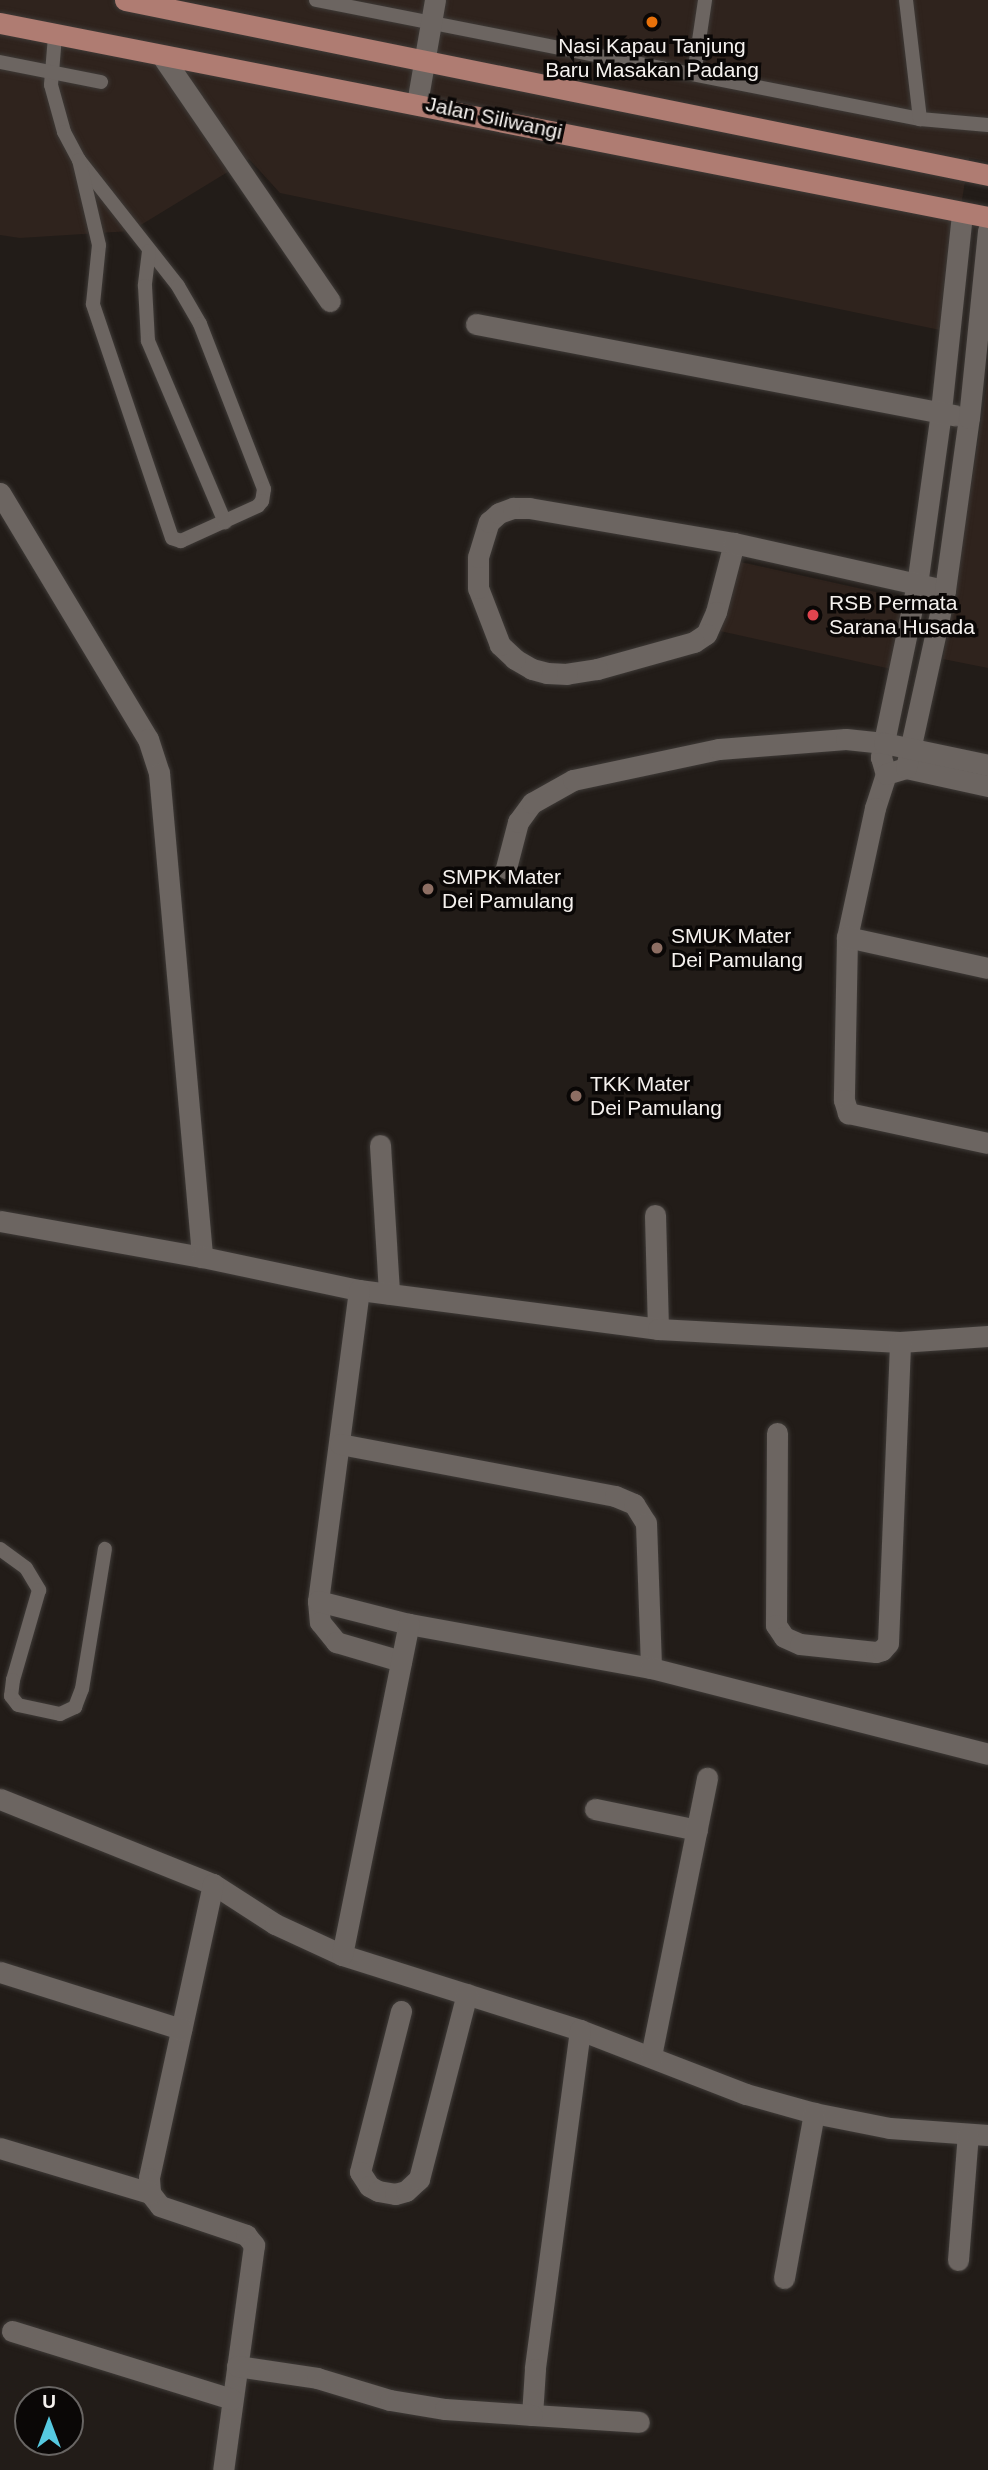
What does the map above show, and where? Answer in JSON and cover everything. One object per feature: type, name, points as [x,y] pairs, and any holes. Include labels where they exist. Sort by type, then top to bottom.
[{"type":"main road","name":"Jalan Siliwangi","points":[[125,0],[988,175]]},
{"type":"main road","name":"Jalan Siliwangi","points":[[0,23],[55,36],[417,103],[962,214],[988,217]]},
{"type":"street","points":[[417,103],[435,0]]},
{"type":"street","points":[[162,56],[330,301]]},
{"type":"street","points":[[962,214],[941,412],[917,584],[881,757],[988,786]]},
{"type":"street","points":[[988,230],[970,418],[945,590],[901,763],[875,808],[847,937],[844,1100],[848,1113],[988,1143]]},
{"type":"street","points":[[476,324],[970,418]]},
{"type":"street","points":[[0,493],[148,739],[159,774],[202,1257]]},
{"type":"street","points":[[734,543],[716,612],[706,634],[694,642],[597,669],[567,674],[547,673],[532,669],[515,659],[500,645],[478,588],[478,557],[489,522],[499,513],[513,508],[734,543],[945,590]]},
{"type":"street","points":[[506,868],[518,822],[532,803],[573,780],[719,749],[846,739],[884,743],[901,763],[988,765]]},
{"type":"street","points":[[847,937],[988,968]]},
{"type":"street","points":[[380,1145],[389,1294]]},
{"type":"street","points":[[654,1215],[658,1329]]},
{"type":"street","points":[[0,1221],[202,1257],[359,1290],[658,1329],[900,1342],[988,1336]]},
{"type":"street","points":[[359,1290],[318,1601],[320,1622],[336,1642],[401,1661]]},
{"type":"street","points":[[776,1433],[776,1625],[784,1637],[800,1644],[876,1652],[882,1650],[888,1643],[900,1342]]},
{"type":"street","points":[[340,1444],[601,1493],[634,1504],[646,1523],[651,1668]]},
{"type":"street","points":[[318,1601],[409,1624],[651,1668],[988,1754]]},
{"type":"street","points":[[342,1955],[409,1624]]},
{"type":"street","points":[[651,2056],[708,1778]]},
{"type":"street","points":[[0,1799],[213,1884],[275,1924],[342,1955],[580,2030],[747,2094],[814,2113],[891,2129],[978,2135],[958,2260]]},
{"type":"street","points":[[595,1809],[697,1830]]},
{"type":"street","points":[[213,1884],[149,2178],[150,2193],[160,2206],[246,2235],[254,2245],[223,2470]]},
{"type":"street","points":[[0,1972],[181,2029]]},
{"type":"street","points":[[401,2011],[360,2172],[369,2186],[395,2194],[407,2191],[419,2179],[467,1994]]},
{"type":"street","points":[[532,2414],[535,2369],[580,2030]]},
{"type":"street","points":[[784,2278],[814,2113]]},
{"type":"street","points":[[0,2148],[150,2193]]},
{"type":"street","points":[[12,2331],[232,2399]]},
{"type":"street","points":[[237,2366],[317,2378],[390,2400],[445,2409],[639,2422]]},
{"type":"lane","points":[[316,0],[920,119],[988,125]]},
{"type":"lane","points":[[694,74],[705,0]]},
{"type":"lane","points":[[906,0],[920,119]]},
{"type":"lane","points":[[55,36],[51,73],[57,110],[79,160],[99,245],[93,304],[172,538],[181,541],[258,506],[262,501],[264,489],[200,324],[178,286],[79,160]]},
{"type":"lane","points":[[0,62],[100,82]]},
{"type":"lane","points":[[149,251],[145,286],[148,341],[225,522]]},
{"type":"lane","points":[[0,1549],[26,1568],[39,1590],[13,1680],[11,1696],[18,1705],[60,1714],[75,1707],[82,1689],[104,1549]]},
{"type":"shaded area","points":[[0,0],[988,0],[988,161],[969,158],[940,330],[280,193],[249,159],[131,231],[20,238],[0,235]]},
{"type":"shaded area","points":[[988,378],[988,668],[943,659]]},
{"type":"shaded area","name":"RSB Permata Sarana Husada","points":[[736,561],[907,599],[891,669],[720,631]]},
{"type":"place","name":"Nasi Kapau Tanjung Baru Masakan Padang","points":[[652,22]]},
{"type":"place","name":"RSB Permata Sarana Husada","points":[[813,615]]},
{"type":"place","name":"SMPK Mater Dei Pamulang","points":[[428,889]]},
{"type":"place","name":"SMUK Mater Dei Pamulang","points":[[657,948]]},
{"type":"place","name":"TKK Mater Dei Pamulang","points":[[576,1096]]}]
